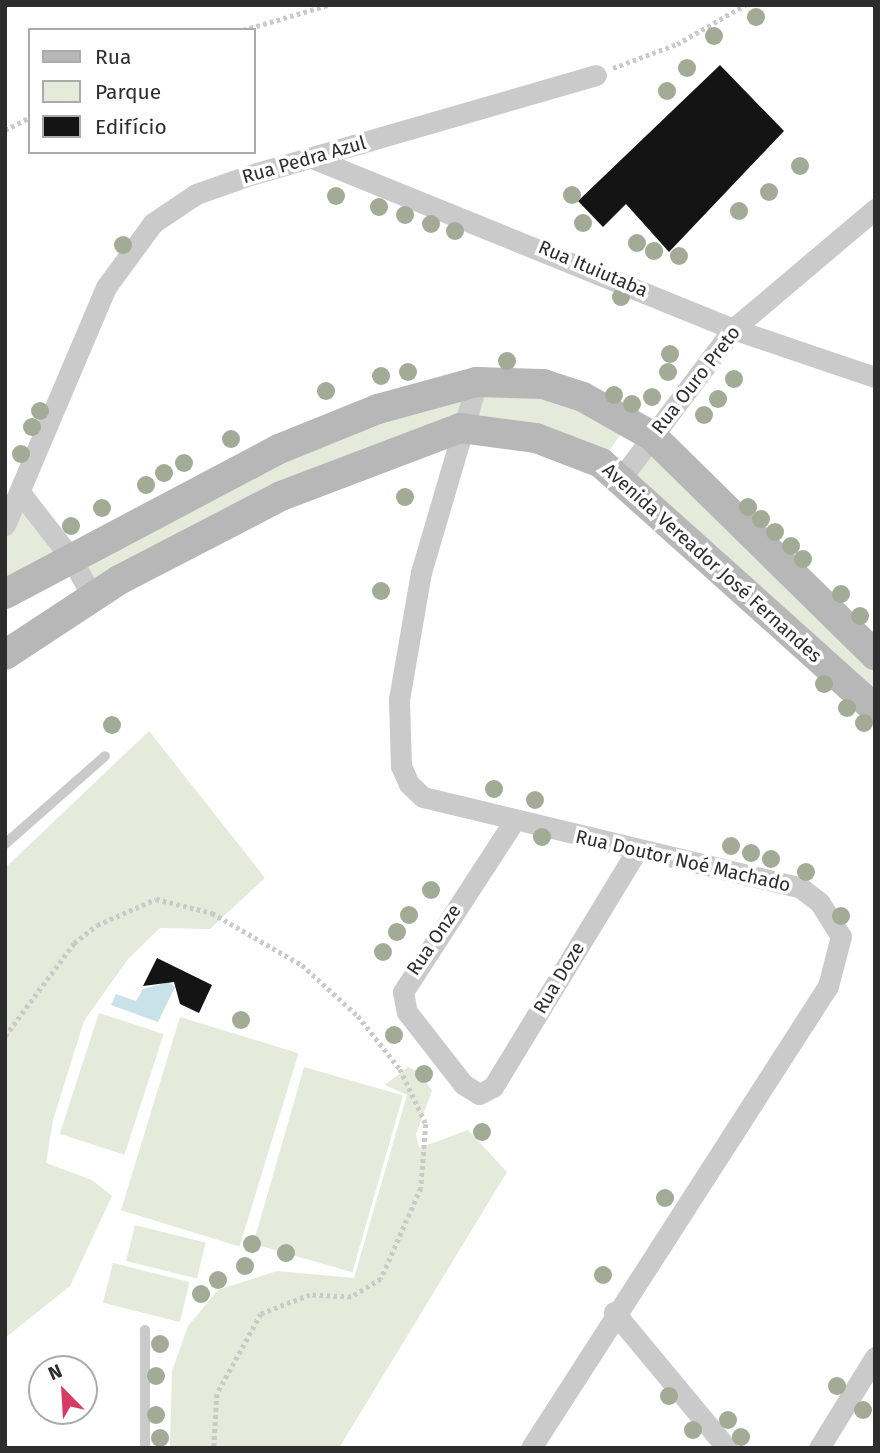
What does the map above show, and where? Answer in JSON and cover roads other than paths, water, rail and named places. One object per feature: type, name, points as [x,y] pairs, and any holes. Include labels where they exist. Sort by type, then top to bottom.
[{"type":"street","name":"Rua Pedra Azul","points":[[5,526],[22,495],[106,287],[153,223],[196,194],[596,75]]},
{"type":"street","name":"Rua Ituiutaba","points":[[312,158],[733,329],[875,377]]},
{"type":"street","name":"Rua Ouro Preto","points":[[622,477],[733,329],[875,209]]},
{"type":"street","points":[[5,594],[279,449],[378,408],[477,382],[543,384],[583,397],[652,436],[875,654]]},
{"type":"street","name":"Rua Doutor Noé Machado","points":[[477,382],[460,428],[418,584],[399,700],[401,766],[423,797],[801,888],[820,903],[841,936],[828,986],[614,1312],[531,1448]]},
{"type":"street","name":"Avenida Vereador José Fernandes","points":[[5,655],[93,598],[281,496],[400,446],[460,428],[536,438],[601,463],[622,477],[875,709]]},
{"type":"street","points":[[22,495],[71,558],[93,598]]},
{"type":"street","name":"Rua Onze","points":[[472,1093],[407,1012],[403,992],[514,821]]},
{"type":"street","name":"Rua Doze","points":[[472,1093],[493,1087],[637,849]]},
{"type":"street","points":[[614,1312],[727,1448]]},
{"type":"street","points":[[819,1448],[875,1357]]},
{"type":"lane","points":[[5,844],[105,757]]},
{"type":"lane","points":[[145,1330],[145,1448]]},
{"type":"water","points":[[169,982],[175,987],[158,1022],[111,1005],[116,994],[136,1001],[143,989]]}]
